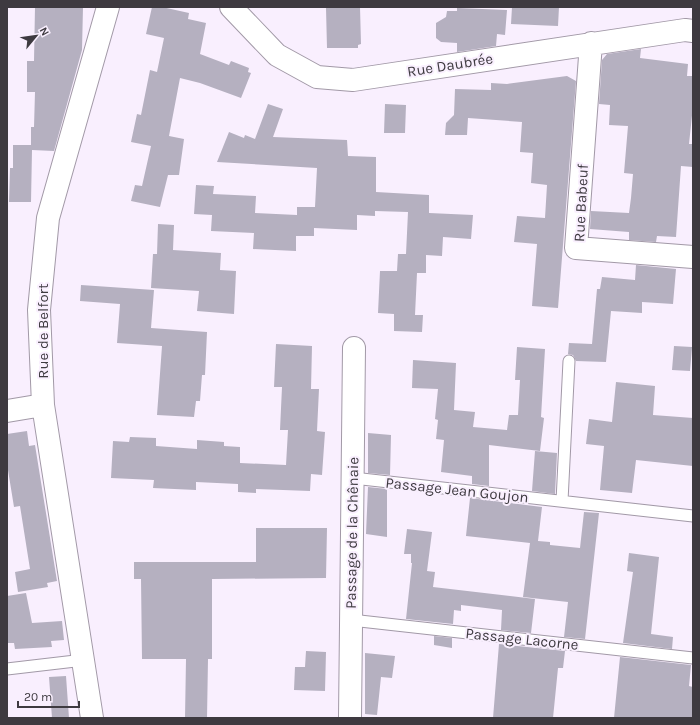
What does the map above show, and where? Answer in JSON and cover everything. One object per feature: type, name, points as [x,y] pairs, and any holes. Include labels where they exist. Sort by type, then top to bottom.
[{"type":"street","name":"Rue de Belfort","points":[[92,718],[43,405],[39,310],[48,218],[108,7]]},
{"type":"street","name":"Rue Daubrée","points":[[231,7],[277,55],[317,76],[353,80],[591,43],[685,30],[693,31]]},
{"type":"street","name":"Rue Babeuf","points":[[591,43],[576,248],[693,257]]},
{"type":"street","name":"Passage de la Chênaie","points":[[350,718],[354,348]]},
{"type":"street","points":[[7,411],[43,405]]},
{"type":"lane","points":[[562,501],[569,361]]},
{"type":"lane","name":"Passage Jean Goujon","points":[[353,478],[693,516]]},
{"type":"lane","name":"Passage Lacorne","points":[[351,620],[693,658]]},
{"type":"lane","points":[[7,669],[84,660]]},
{"type":"building","points":[[35,7],[83,7],[82,50],[54,151],[32,150],[31,202],[9,202],[10,168],[13,168],[13,145],[31,145],[31,127],[34,127],[35,92],[27,92],[27,61],[34,61]]},
{"type":"building","points":[[152,7],[162,7],[189,13],[188,19],[206,23],[200,54],[229,65],[231,61],[249,68],[248,72],[251,73],[241,98],[200,83],[180,78],[169,136],[184,139],[179,175],[168,175],[160,207],[131,201],[135,185],[142,186],[151,146],[131,142],[137,114],[141,115],[150,70],[157,72],[164,38],[146,34]]},
{"type":"building","points":[[360,7],[361,44],[358,45],[358,48],[327,48],[326,8]]},
{"type":"building","points":[[512,7],[559,7],[558,26],[511,24]]},
{"type":"building","points":[[457,8],[507,10],[505,35],[497,34],[496,46],[457,52],[457,43],[441,42],[436,38],[436,23],[446,17],[447,11],[457,11]]},
{"type":"building","points":[[641,49],[640,58],[688,64],[687,76],[693,76],[693,106],[689,144],[693,144],[693,167],[681,166],[676,237],[657,236],[656,242],[629,240],[629,232],[590,229],[591,211],[629,213],[633,174],[624,173],[628,126],[609,125],[610,105],[599,104],[602,60],[607,54]]},
{"type":"building","points":[[567,76],[576,81],[558,308],[532,306],[537,244],[514,242],[517,216],[545,218],[547,185],[531,183],[533,153],[520,152],[522,122],[468,118],[467,135],[445,135],[446,123],[454,115],[455,89],[491,90],[491,83],[507,84]]},
{"type":"building","points":[[268,104],[283,109],[273,137],[347,140],[348,156],[376,157],[376,192],[429,195],[429,213],[473,215],[471,239],[443,237],[442,256],[426,255],[426,273],[417,273],[415,315],[423,315],[422,332],[394,331],[394,314],[378,313],[380,271],[397,271],[398,254],[406,254],[408,212],[375,211],[375,216],[357,215],[357,230],[314,228],[314,236],[296,236],[296,251],[253,249],[254,233],[211,231],[212,215],[194,214],[196,185],[214,186],[213,194],[256,196],[255,213],[297,215],[297,207],[315,207],[317,168],[217,162],[229,132],[244,138],[245,135],[255,139]]},
{"type":"building","points":[[385,104],[406,105],[405,133],[384,133]]},
{"type":"building","points":[[158,224],[174,225],[173,250],[221,253],[220,270],[236,271],[234,314],[197,311],[199,291],[151,288],[153,254],[157,254]]},
{"type":"building","points":[[636,265],[676,269],[673,304],[642,302],[642,313],[611,311],[606,362],[576,361],[573,355],[568,354],[569,343],[592,344],[597,289],[600,289],[602,277],[635,280]]},
{"type":"building","points":[[81,285],[154,290],[151,328],[207,332],[205,375],[202,375],[200,401],[196,401],[194,417],[157,415],[162,346],[117,343],[120,304],[80,301]]},
{"type":"building","points":[[276,344],[312,346],[311,389],[319,389],[317,431],[325,432],[322,475],[311,474],[310,491],[256,489],[256,493],[238,492],[238,484],[196,482],[196,490],[153,488],[154,480],[111,478],[113,441],[129,442],[130,437],[156,438],[156,446],[197,449],[197,440],[224,442],[224,446],[240,447],[240,463],[286,465],[288,430],[280,430],[282,387],[274,387]]},
{"type":"building","points":[[674,346],[692,347],[690,371],[672,370]]},
{"type":"building","points":[[517,347],[545,349],[541,417],[544,418],[540,451],[489,445],[489,486],[472,484],[472,476],[441,472],[444,440],[436,439],[438,420],[435,419],[438,389],[412,388],[413,360],[456,363],[454,410],[475,412],[473,427],[507,430],[509,415],[518,415],[520,380],[515,380]]},
{"type":"building","points":[[616,382],[655,386],[653,415],[693,418],[693,466],[636,460],[632,493],[600,490],[604,446],[586,444],[589,419],[612,422]]},
{"type":"building","points":[[27,431],[29,446],[35,445],[57,581],[47,583],[48,587],[18,592],[15,572],[30,569],[20,506],[14,507],[7,464],[7,434]]},
{"type":"building","points":[[368,433],[391,435],[390,475],[368,473]]},
{"type":"building","points":[[535,451],[557,453],[555,494],[532,491]]},
{"type":"building","points":[[368,487],[387,489],[387,537],[366,534]]},
{"type":"building","points":[[470,498],[542,507],[538,541],[550,542],[550,545],[580,548],[584,512],[599,513],[585,639],[564,637],[568,602],[523,597],[530,543],[466,536]]},
{"type":"building","points":[[256,528],[327,528],[326,578],[212,579],[212,659],[208,659],[207,718],[185,718],[186,659],[142,659],[141,579],[134,579],[134,562],[256,562]]},
{"type":"building","points":[[407,529],[432,532],[427,571],[435,572],[433,587],[535,599],[531,633],[501,630],[502,610],[461,605],[461,611],[454,610],[453,624],[406,619],[412,563],[411,554],[404,554]]},
{"type":"building","points":[[629,553],[659,557],[651,634],[673,637],[672,649],[623,643],[633,572],[627,571]]},
{"type":"building","points":[[26,593],[32,623],[62,621],[64,640],[51,641],[52,647],[15,649],[14,643],[7,643],[7,596]]},
{"type":"building","points":[[434,636],[452,638],[452,648],[434,645]]},
{"type":"building","points":[[499,644],[565,651],[563,668],[558,668],[553,718],[493,718]]},
{"type":"building","points":[[306,651],[326,652],[325,691],[294,690],[295,667],[305,667]]},
{"type":"building","points":[[365,653],[395,656],[392,678],[381,677],[377,715],[365,714]]},
{"type":"building","points":[[620,657],[691,665],[689,686],[693,687],[693,718],[614,718]]},
{"type":"building","points":[[66,676],[69,718],[52,718],[49,677]]}]
